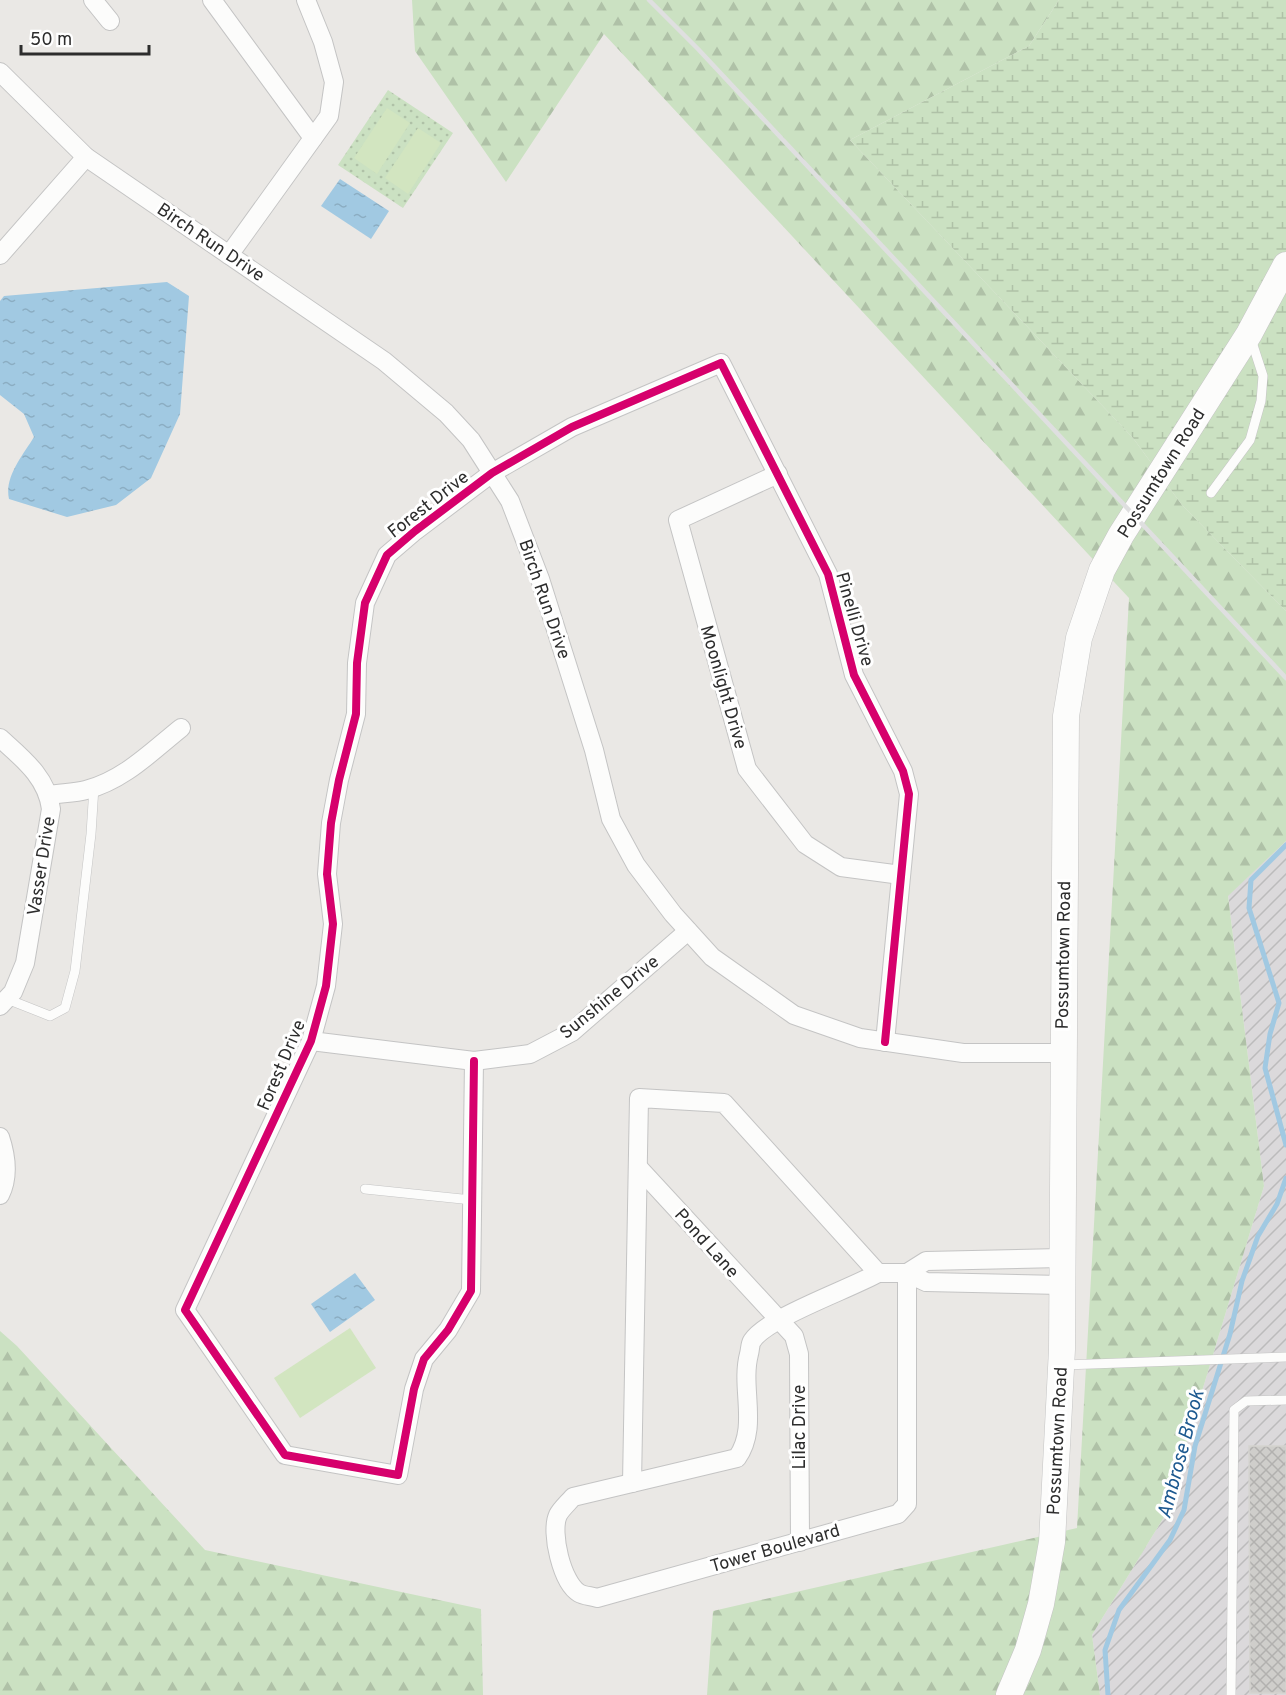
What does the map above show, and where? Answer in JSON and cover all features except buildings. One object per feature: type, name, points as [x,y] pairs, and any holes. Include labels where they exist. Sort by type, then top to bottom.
[{"type":"main road","name":"Possumtown Road","points":[[1009,1695],[1028,1650],[1041,1604],[1052,1542],[1061,1365],[1066,716],[1079,638],[1102,570],[1121,534],[1250,334],[1286,265]]},
{"type":"street","points":[[93,0],[110,21]]},
{"type":"street","points":[[229,255],[329,116],[334,82],[323,42],[306,0]]},
{"type":"street","points":[[218,2],[313,138]]},
{"type":"street","name":"Birch Run Drive","points":[[0,72],[86,157],[384,361],[446,413],[471,440],[510,501],[540,579],[594,750],[611,819],[636,865],[688,931],[712,957],[794,1016],[860,1038],[963,1053],[1062,1053]]},
{"type":"street","points":[[0,255],[86,157]]},
{"type":"street","name":"Pinelli Drive","points":[[492,473],[572,427],[722,363],[828,574],[854,675],[903,771],[909,794],[885,1042]]},
{"type":"street","name":"Forest Drive","points":[[472,1200],[471,1291],[448,1330],[424,1359],[414,1389],[398,1475],[285,1455],[185,1310],[311,1041],[326,986],[333,924],[327,873],[331,823],[339,780],[356,714],[357,663],[365,603],[387,555],[492,473]]},
{"type":"street","name":"Moonlight Drive","points":[[778,474],[678,520],[747,769],[805,844],[841,867],[901,875]]},
{"type":"street","points":[[49,795],[85,791],[126,772],[181,728]]},
{"type":"street","name":"Vasser Drive","points":[[0,738],[32,767],[43,782],[49,795],[51,808],[24,963],[20,978],[3,1002]]},
{"type":"street","name":"Sunshine Drive","points":[[311,1041],[474,1061],[530,1054],[572,1032],[688,931]]},
{"type":"street","points":[[472,1200],[474,1061]]},
{"type":"street","points":[[632,1483],[639,1098],[724,1103],[878,1273]]},
{"type":"street","points":[[0,1137],[6,1170],[0,1195]]},
{"type":"street","name":"Pond Lane","points":[[638,1167],[777,1320]]},
{"type":"street","name":"Tower Boulevard","points":[[907,1273],[926,1261],[1061,1258]]},
{"type":"street","name":"Tower Boulevard","points":[[907,1273],[907,1504],[898,1514],[597,1598],[578,1592],[566,1575],[558,1554],[556,1536],[558,1516],[573,1497],[737,1458],[744,1448],[748,1420],[745,1367],[752,1341],[777,1320],[861,1283],[878,1273],[907,1273],[926,1282],[1061,1285]]},
{"type":"street","name":"Lilac Drive","points":[[777,1320],[794,1336],[799,1354],[800,1542]]},
{"type":"lane","points":[[1210,493],[1250,440],[1261,401],[1263,376],[1250,334]]},
{"type":"lane","points":[[3,1002],[50,1016],[65,1008],[75,971],[91,834],[94,787]]},
{"type":"lane","points":[[365,1189],[472,1200]]},
{"type":"lane","points":[[1061,1365],[1286,1357]]},
{"type":"lane","points":[[1231,1695],[1234,1410],[1246,1401],[1286,1400]]},
{"type":"shaded area","points":[[1286,841],[1286,1695],[1100,1695],[1092,1635],[1164,1517],[1264,1186],[1228,895]]},
{"type":"green space","points":[[412,0],[1059,0],[1029,46],[850,140],[1133,438],[1182,505],[1286,611],[1286,841],[1228,896],[1264,1186],[1164,1517],[1092,1635],[1100,1695],[707,1695],[713,1611],[1077,1528],[1129,598],[604,34],[506,182],[415,51]]},
{"type":"green space","points":[[1059,0],[1286,0],[1286,611],[1182,505],[1133,438],[850,140],[1029,46]]},
{"type":"green space","points":[[388,90],[453,133],[403,208],[338,165]]},
{"type":"green space","points":[[387,108],[410,123],[377,174],[354,158]]},
{"type":"green space","points":[[418,128],[441,143],[408,194],[385,178]]},
{"type":"green space","points":[[350,1328],[376,1368],[300,1418],[274,1378]]},
{"type":"green space","points":[[0,1331],[17,1346],[205,1550],[481,1609],[483,1695],[0,1695]]},
{"type":"water","points":[[340,179],[389,211],[371,239],[321,206]]},
{"type":"water","points":[[167,282],[189,296],[180,414],[151,478],[116,505],[67,517],[9,499],[8,491],[12,474],[34,437],[24,414],[0,395],[0,301],[4,296]]},
{"type":"water","points":[[355,1273],[375,1300],[330,1332],[311,1304]]},
{"type":"waterway","name":"Ambrose Brook","points":[[1286,845],[1251,880],[1249,908],[1279,1003],[1270,1034],[1265,1068],[1286,1145]]},
{"type":"waterway","name":"Ambrose Brook","points":[[1108,1695],[1105,1650],[1119,1610],[1170,1540],[1184,1510],[1195,1446],[1230,1334],[1242,1281],[1258,1236],[1277,1204],[1286,1178]]},
{"type":"railway","points":[[649,0],[698,49],[1286,678]]},
{"type":"cycle path","points":[[474,1061],[471,1291],[448,1330],[424,1359],[414,1389],[398,1475],[285,1455],[185,1310],[311,1041],[326,986],[333,924],[327,874],[331,823],[339,780],[356,714],[357,663],[365,603],[387,555],[492,473],[572,427],[721,363],[828,574],[854,675],[903,771],[909,794],[885,1042]]}]
